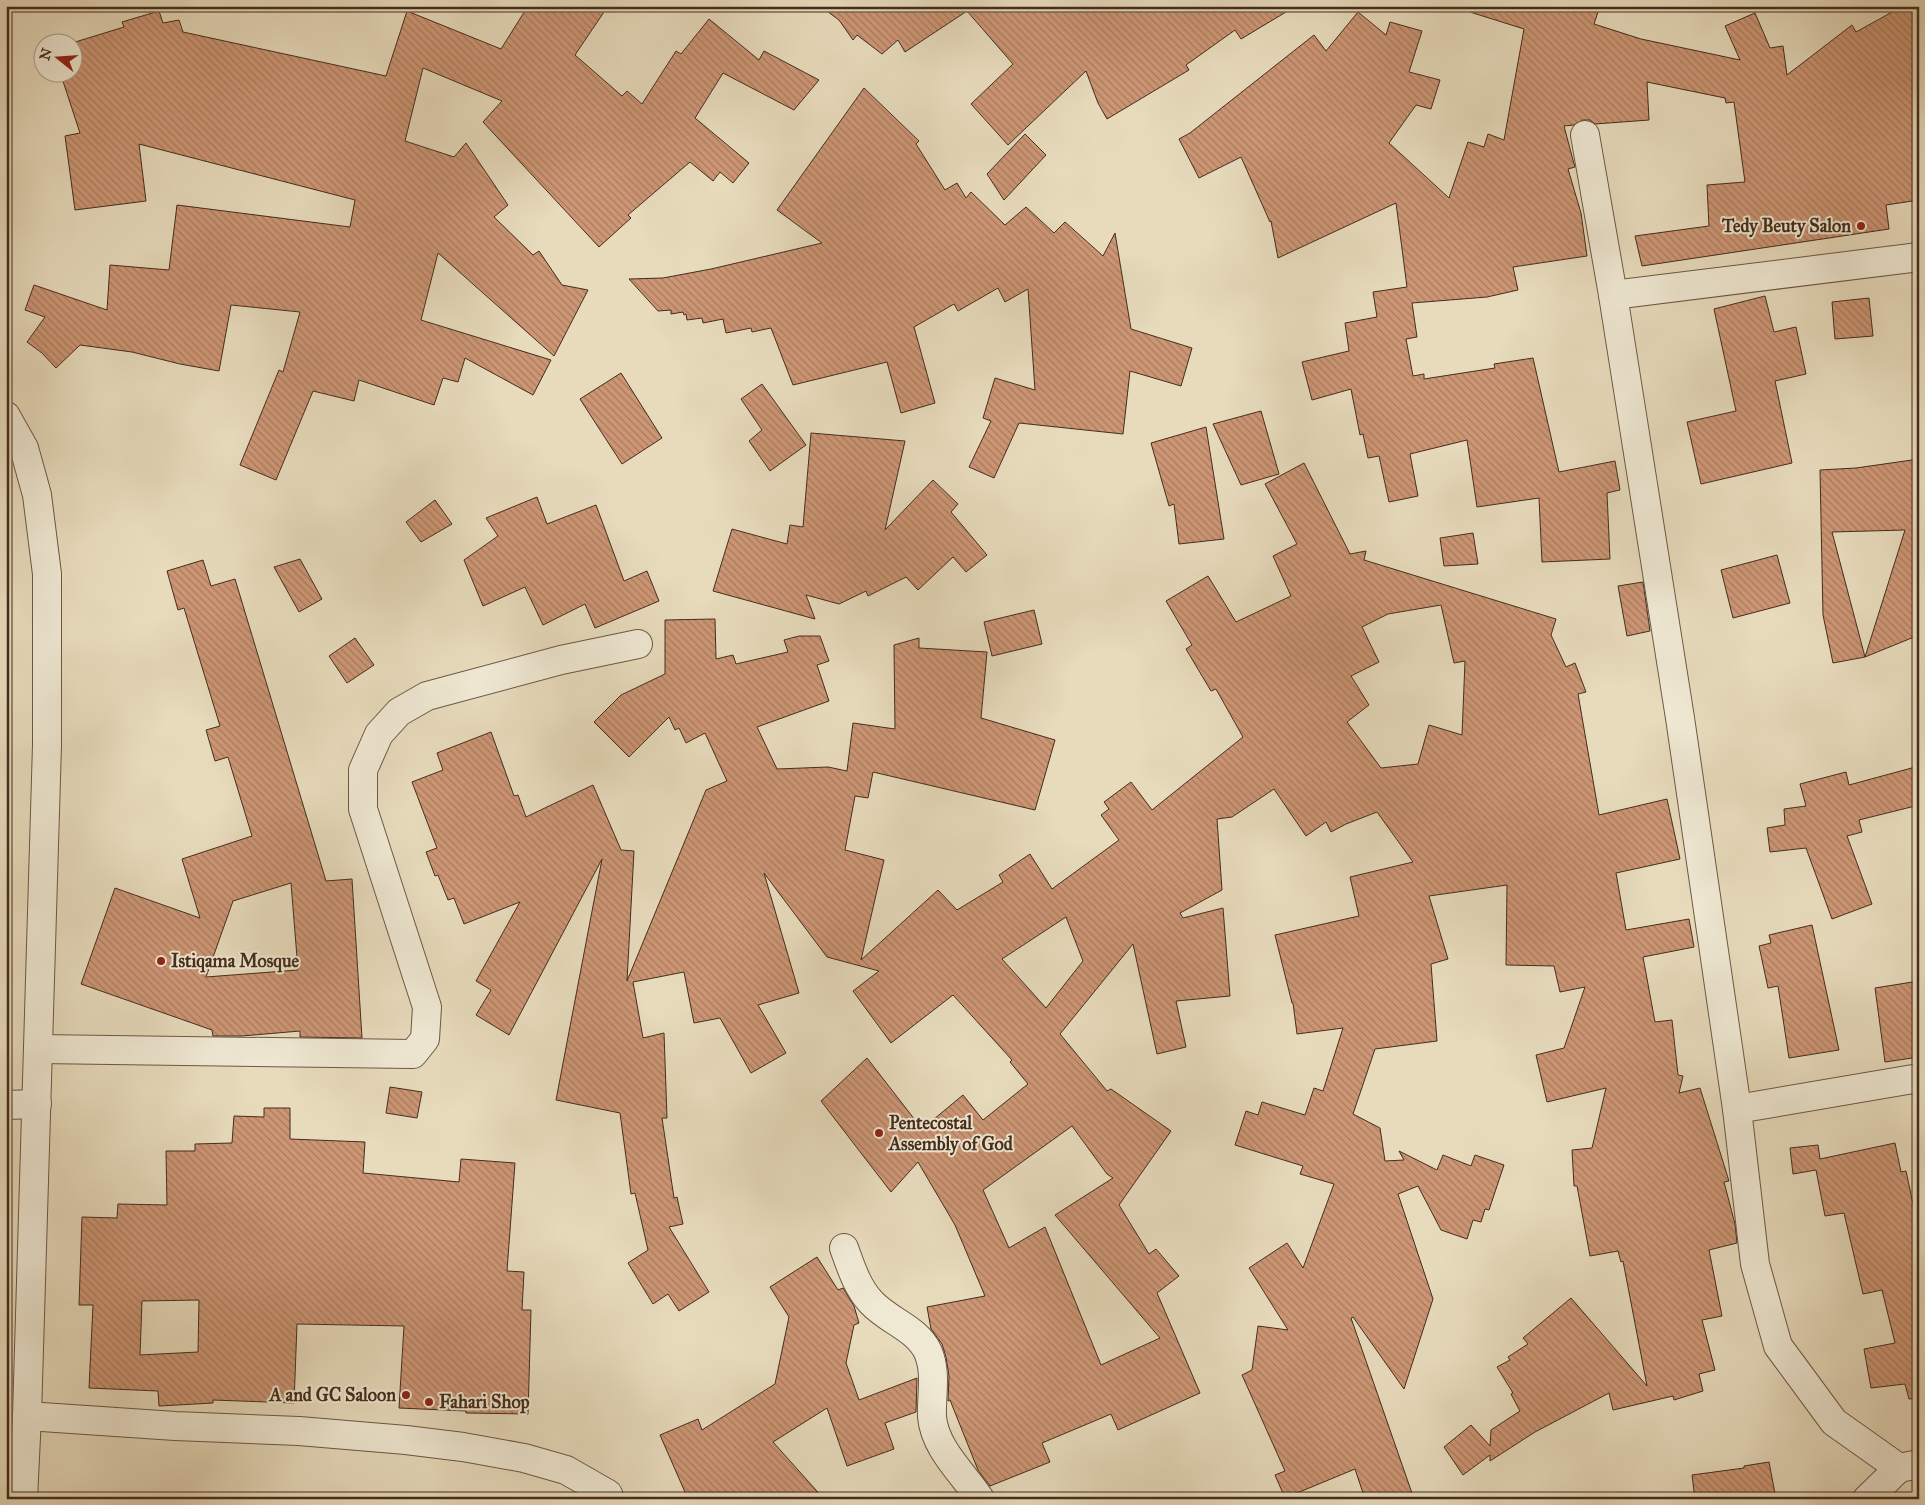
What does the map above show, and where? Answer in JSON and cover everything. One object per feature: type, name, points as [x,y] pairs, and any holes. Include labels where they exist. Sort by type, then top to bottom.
[{"type":"street","points":[[1585,135],[1681,728],[1737,1109],[1754,1264],[1778,1346],[1834,1422],[1909,1466],[1866,1499]]},
{"type":"street","points":[[1612,295],[1919,257]]},
{"type":"street","points":[[6,416],[24,448],[37,495],[47,574],[47,745],[23,1499]]},
{"type":"street","points":[[38,1049],[413,1054],[425,1039],[427,1007],[363,809],[362,770],[379,734],[399,712],[427,696],[561,660],[638,644]]},
{"type":"street","points":[[1737,1109],[1919,1078]]},
{"type":"street","points":[[6,1105],[37,1104]]},
{"type":"street","points":[[844,1248],[859,1286],[872,1303],[919,1338],[928,1353],[932,1370],[932,1418],[939,1442],[980,1499]]},
{"type":"street","points":[[27,1416],[175,1426],[299,1431],[463,1447],[524,1458],[566,1470],[608,1494],[610,1499]]},
{"type":"building","points":[[528,6],[608,6],[575,55],[622,96],[627,91],[642,104],[676,51],[681,54],[709,19],[759,60],[764,51],[819,80],[794,110],[723,73],[695,118],[749,163],[733,183],[720,172],[713,181],[690,162],[628,215],[631,218],[599,247],[483,122],[502,101],[423,68],[405,141],[454,157],[466,143],[508,205],[494,217],[533,255],[539,251],[562,285],[588,290],[554,356],[438,253],[421,320],[551,360],[533,395],[465,358],[458,382],[443,378],[434,405],[359,380],[354,401],[313,391],[276,480],[240,465],[279,370],[283,372],[300,312],[231,305],[219,371],[132,352],[80,345],[56,368],[42,353],[27,342],[45,317],[25,310],[34,285],[107,310],[110,265],[169,270],[177,205],[350,227],[355,200],[139,144],[146,201],[75,210],[65,136],[80,133],[63,82],[82,82],[82,40],[124,27],[122,22],[159,11],[163,23],[179,20],[183,32],[386,76],[407,11],[501,49]]},
{"type":"building","points":[[820,6],[1296,6],[1241,39],[1235,30],[1186,65],[1189,70],[1107,119],[1098,103],[1086,71],[1008,145],[971,104],[1013,64],[967,11],[905,52],[898,40],[882,54],[857,35],[853,40],[839,20]]},
{"type":"building","points":[[1471,6],[1600,6],[1594,24],[1641,39],[1740,60],[1725,26],[1755,13],[1770,48],[1783,46],[1787,75],[1852,25],[1856,32],[1903,6],[1919,6],[1919,200],[1886,205],[1889,229],[1642,266],[1635,236],[1709,226],[1707,185],[1745,182],[1734,102],[1726,103],[1725,98],[1647,82],[1649,120],[1595,124],[1590,120],[1583,120],[1574,125],[1564,126],[1575,167],[1568,169],[1581,213],[1587,256],[1513,267],[1518,290],[1487,297],[1412,303],[1417,337],[1406,339],[1413,376],[1424,374],[1424,379],[1495,368],[1494,364],[1533,358],[1559,472],[1615,461],[1620,490],[1607,493],[1610,559],[1542,562],[1539,498],[1477,507],[1467,440],[1410,454],[1418,496],[1389,502],[1379,456],[1368,458],[1363,434],[1360,435],[1351,389],[1312,400],[1302,362],[1349,351],[1345,323],[1377,317],[1373,292],[1407,287],[1396,203],[1278,258],[1271,221],[1241,157],[1199,178],[1179,139],[1190,133],[1314,35],[1326,51],[1358,12],[1386,35],[1390,22],[1422,31],[1409,72],[1440,80],[1431,109],[1416,105],[1389,143],[1449,198],[1468,142],[1484,147],[1488,134],[1504,140],[1524,29],[1470,12]]},
{"type":"building","points":[[864,88],[919,141],[916,144],[945,190],[957,183],[966,198],[971,192],[1005,225],[1026,207],[1054,233],[1065,222],[1103,256],[1115,233],[1131,329],[1192,348],[1181,386],[1130,371],[1123,434],[1019,423],[994,478],[969,467],[991,421],[983,418],[995,378],[1035,390],[1028,289],[1005,302],[998,288],[958,311],[954,304],[914,327],[935,403],[901,413],[887,362],[793,385],[771,328],[752,332],[751,328],[726,333],[723,319],[703,323],[702,318],[687,320],[686,314],[684,315],[683,312],[671,314],[671,310],[658,311],[629,279],[663,278],[711,269],[822,243],[777,210]]},
{"type":"building","points":[[1025,134],[1046,155],[1004,200],[987,174]]},
{"type":"building","points":[[1765,296],[1774,332],[1796,327],[1806,374],[1775,381],[1792,463],[1701,484],[1687,422],[1736,411],[1714,309]]},
{"type":"building","points":[[1869,298],[1873,336],[1835,339],[1832,302]]},
{"type":"building","points":[[621,373],[662,438],[622,464],[580,399]]},
{"type":"building","points":[[762,384],[806,445],[770,471],[749,441],[762,430],[741,399]]},
{"type":"building","points":[[1261,411],[1279,474],[1241,485],[1213,424]]},
{"type":"building","points":[[1206,427],[1224,539],[1179,544],[1174,504],[1169,506],[1151,443]]},
{"type":"building","points":[[811,433],[905,441],[885,530],[933,480],[958,504],[951,512],[987,555],[966,572],[953,557],[918,590],[906,577],[868,596],[866,591],[839,604],[806,595],[815,619],[713,591],[732,529],[787,544],[790,525],[803,527]]},
{"type":"building","points":[[1919,459],[1919,635],[1865,657],[1833,663],[1823,615],[1820,470],[1856,468]],"holes":[[[1905,530],[1865,657],[1832,532]]]},
{"type":"building","points":[[1304,463],[1350,554],[1366,551],[1364,560],[1556,619],[1551,635],[1566,667],[1575,663],[1586,692],[1578,694],[1599,815],[1667,799],[1680,859],[1616,873],[1626,930],[1689,919],[1694,947],[1643,957],[1655,1022],[1672,1020],[1678,1075],[1683,1076],[1679,1093],[1700,1088],[1729,1181],[1724,1182],[1735,1224],[1737,1243],[1709,1250],[1722,1316],[1702,1320],[1715,1370],[1699,1374],[1703,1391],[1674,1400],[1673,1396],[1613,1410],[1609,1393],[1535,1432],[1490,1461],[1490,1455],[1463,1475],[1444,1447],[1471,1425],[1490,1446],[1491,1430],[1520,1411],[1511,1394],[1513,1393],[1497,1367],[1510,1360],[1508,1357],[1528,1344],[1523,1338],[1571,1298],[1647,1386],[1623,1261],[1621,1262],[1618,1251],[1590,1256],[1577,1186],[1574,1186],[1572,1150],[1592,1148],[1606,1088],[1547,1102],[1536,1055],[1564,1048],[1585,987],[1560,992],[1554,966],[1506,965],[1507,885],[1429,896],[1448,959],[1431,964],[1437,1041],[1375,1049],[1353,1114],[1380,1128],[1385,1161],[1404,1160],[1399,1151],[1437,1170],[1443,1155],[1471,1166],[1475,1155],[1504,1165],[1489,1210],[1485,1209],[1481,1222],[1473,1220],[1467,1239],[1441,1230],[1418,1186],[1398,1194],[1433,1299],[1404,1389],[1353,1317],[1351,1318],[1414,1499],[1365,1499],[1355,1469],[1285,1498],[1275,1475],[1285,1471],[1242,1375],[1252,1370],[1258,1326],[1288,1330],[1249,1268],[1287,1243],[1303,1268],[1334,1184],[1300,1174],[1303,1166],[1235,1145],[1246,1111],[1258,1115],[1262,1102],[1305,1115],[1314,1088],[1323,1091],[1343,1028],[1297,1034],[1293,1003],[1275,935],[1359,916],[1350,877],[1413,862],[1377,812],[1331,832],[1326,822],[1306,836],[1274,789],[1232,817],[1217,819],[1222,890],[1180,913],[1183,918],[1223,908],[1230,996],[1176,1001],[1186,1047],[1157,1054],[1133,944],[1060,1034],[1107,1091],[1111,1089],[1171,1131],[1119,1205],[1149,1254],[1156,1249],[1179,1276],[1157,1293],[1200,1393],[1118,1430],[1111,1414],[1042,1443],[1050,1462],[990,1486],[978,1470],[950,1400],[948,1401],[949,1376],[946,1357],[942,1344],[931,1329],[927,1307],[985,1296],[955,1225],[918,1162],[891,1192],[821,1101],[867,1058],[922,1129],[963,1095],[983,1120],[1028,1084],[1010,1062],[1012,1060],[953,995],[891,1043],[853,991],[879,971],[827,957],[764,873],[799,993],[758,1005],[786,1053],[751,1073],[720,1018],[694,1023],[684,972],[633,982],[643,1038],[664,1033],[667,1118],[662,1118],[674,1198],[677,1197],[683,1224],[669,1227],[709,1292],[679,1311],[668,1294],[653,1304],[628,1263],[648,1250],[635,1193],[631,1194],[620,1113],[556,1100],[602,859],[509,1035],[476,1015],[491,990],[476,981],[520,902],[464,924],[454,898],[448,900],[438,875],[435,876],[426,852],[437,848],[412,782],[443,770],[437,753],[491,732],[514,796],[518,795],[526,817],[593,785],[621,850],[634,851],[627,981],[706,790],[727,781],[705,733],[686,743],[679,728],[675,730],[669,717],[629,757],[594,722],[621,695],[665,674],[665,620],[715,619],[716,659],[733,655],[736,664],[788,652],[784,640],[799,636],[820,636],[829,661],[817,665],[829,701],[757,727],[777,769],[828,767],[847,771],[853,723],[895,729],[894,645],[919,638],[919,648],[987,652],[981,718],[1055,740],[1035,810],[873,772],[868,798],[855,796],[845,850],[884,860],[861,960],[938,890],[957,910],[1003,882],[999,875],[1030,854],[1052,889],[1119,840],[1101,815],[1109,809],[1104,802],[1131,782],[1152,810],[1243,737],[1216,689],[1211,691],[1186,649],[1192,645],[1166,601],[1208,576],[1236,622],[1291,596],[1273,556],[1297,544],[1265,484]],"holes":[[[1441,605],[1454,663],[1465,661],[1462,735],[1429,725],[1418,764],[1381,768],[1347,722],[1369,705],[1351,676],[1379,662],[1362,627],[1388,614]],[[1066,917],[1083,961],[1046,1008],[1002,959]],[[1072,1126],[1107,1174],[1113,1178],[1055,1215],[1160,1338],[1101,1365],[1045,1227],[1009,1248],[983,1190]]]},
{"type":"building","points":[[537,497],[547,524],[596,505],[624,581],[647,571],[659,601],[595,628],[585,604],[543,625],[525,587],[483,606],[464,560],[498,536],[486,518]]},
{"type":"building","points":[[435,500],[452,524],[421,542],[406,522]]},
{"type":"building","points":[[1473,533],[1478,564],[1444,566],[1440,538]]},
{"type":"building","points":[[1777,555],[1790,603],[1733,618],[1721,570]]},
{"type":"building","points":[[300,559],[322,599],[299,612],[274,567]]},
{"type":"building","points":[[203,560],[211,586],[235,579],[326,881],[352,879],[362,1038],[300,1037],[300,1031],[242,1036],[213,1036],[212,1030],[81,984],[115,888],[200,918],[182,859],[252,836],[228,757],[215,761],[206,730],[220,726],[184,608],[178,610],[167,571]],"holes":[[[291,883],[298,970],[206,977],[233,901]]]},
{"type":"building","points":[[1643,582],[1650,631],[1627,636],[1618,586]]},
{"type":"building","points":[[1034,610],[1042,644],[992,656],[984,622]]},
{"type":"building","points":[[355,638],[374,665],[347,683],[329,656]]},
{"type":"building","points":[[1919,766],[1919,805],[1859,820],[1862,832],[1847,836],[1872,904],[1832,919],[1806,848],[1770,852],[1767,828],[1785,825],[1784,809],[1806,806],[1800,784],[1846,772],[1849,785]]},
{"type":"building","points":[[1812,925],[1839,1050],[1789,1058],[1778,986],[1768,988],[1759,946],[1771,943],[1769,935]]},
{"type":"building","points":[[1919,981],[1919,1057],[1885,1062],[1875,988]]},
{"type":"building","points":[[390,1087],[422,1092],[417,1118],[386,1113]]},
{"type":"building","points":[[264,1108],[290,1108],[290,1139],[365,1142],[363,1173],[459,1182],[461,1159],[515,1163],[507,1271],[524,1272],[522,1310],[531,1310],[528,1414],[466,1413],[466,1411],[399,1408],[404,1326],[297,1324],[294,1403],[213,1400],[213,1403],[159,1406],[158,1391],[89,1388],[93,1305],[79,1305],[82,1217],[117,1218],[118,1204],[167,1205],[166,1151],[195,1151],[195,1144],[232,1143],[234,1116],[264,1117]],"holes":[[[199,1300],[198,1352],[140,1355],[142,1301]]]},
{"type":"building","points":[[1895,1143],[1901,1172],[1906,1171],[1919,1232],[1919,1398],[1909,1399],[1905,1384],[1871,1388],[1864,1349],[1895,1343],[1882,1290],[1863,1294],[1844,1213],[1825,1216],[1816,1170],[1793,1174],[1790,1148],[1818,1145],[1820,1159]]},
{"type":"building","points":[[817,1257],[838,1290],[843,1288],[854,1306],[859,1323],[854,1325],[846,1363],[859,1400],[917,1378],[916,1412],[885,1423],[894,1449],[847,1466],[827,1408],[773,1442],[824,1499],[688,1499],[660,1435],[698,1419],[702,1430],[775,1384],[789,1317],[770,1287]]},
{"type":"building","points":[[1769,1462],[1776,1499],[1695,1499],[1692,1475],[1744,1468],[1744,1466]]},
{"type":"place","name":"Tedy Beuty Salon","points":[[1861,226]]},
{"type":"place","name":"Istiqama Mosque","points":[[161,961]]},
{"type":"place","name":"Pentecostal Assembly of God","points":[[879,1133]]},
{"type":"place","name":"A and GC Saloon","points":[[406,1395]]},
{"type":"place","name":"Fahari Shop","points":[[429,1402]]}]
